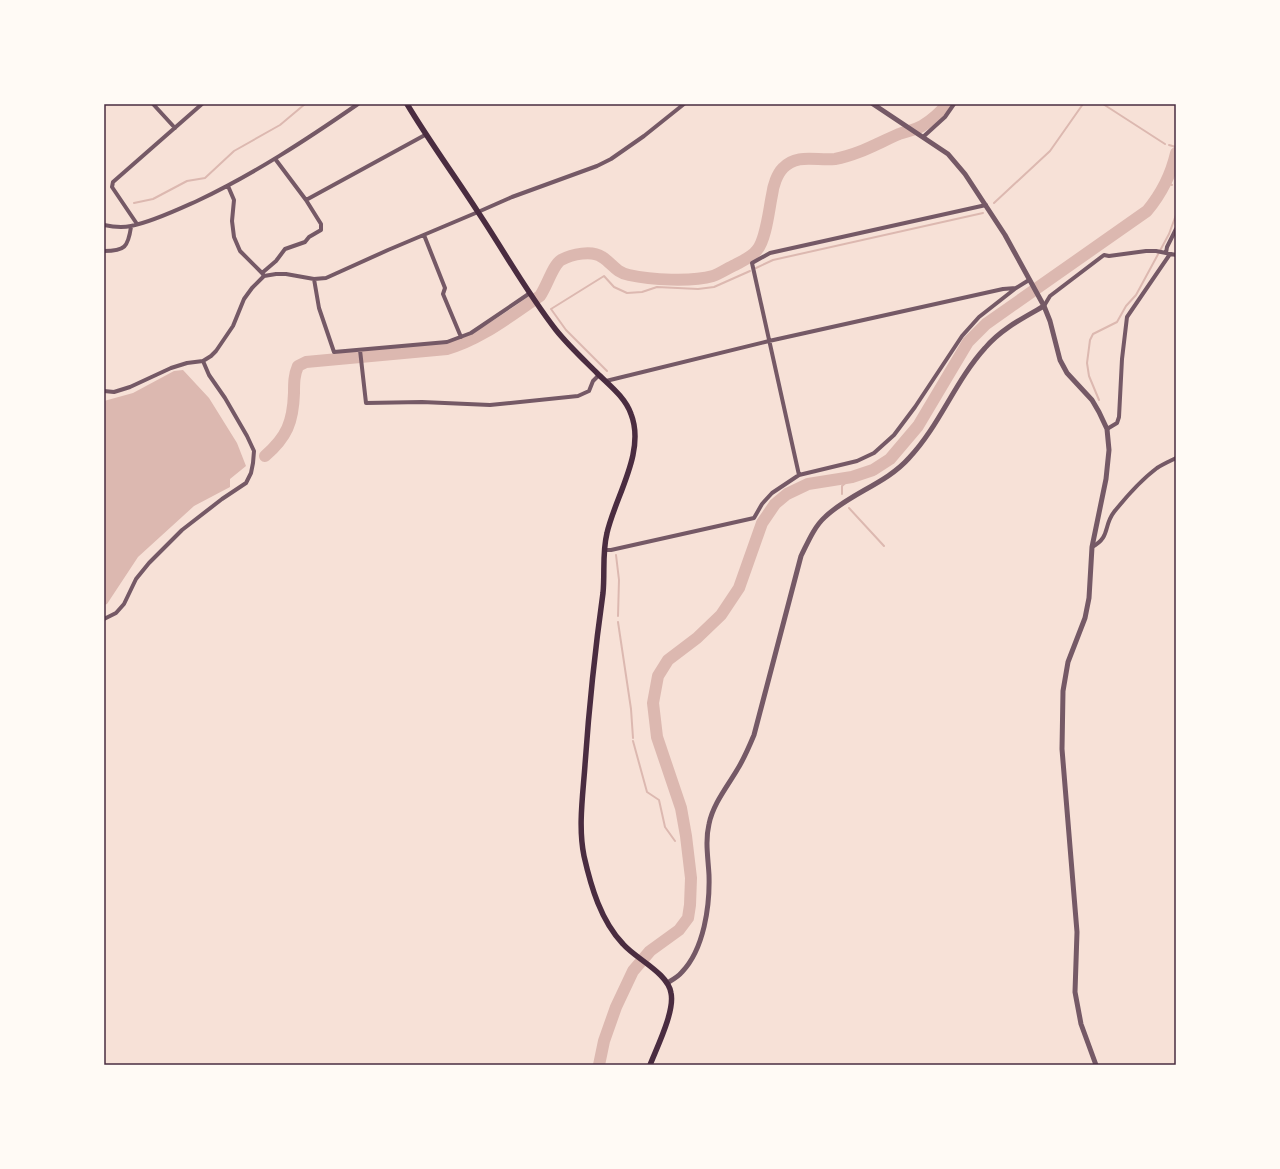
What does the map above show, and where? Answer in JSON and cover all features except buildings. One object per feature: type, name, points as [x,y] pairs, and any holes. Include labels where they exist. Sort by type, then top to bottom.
[{"type":"main road","points":[[407,104],[539,307],[564,339],[621,397],[631,413],[635,433],[631,464],[607,532],[604,550],[604,582],[591,691],[582,806],[582,834],[583,852],[588,874],[601,911],[611,929],[631,952],[651,967],[667,983],[671,990],[672,1003],[650,1065]]},
{"type":"street","points":[[153,104],[175,128]]},
{"type":"street","points":[[137,224],[112,187],[113,182],[202,104]]},
{"type":"street","points":[[104,225],[131,227],[175,211],[228,186],[276,160],[358,104]]},
{"type":"street","points":[[263,275],[286,274],[314,279],[326,278],[512,197],[597,166],[611,159],[639,140],[684,104]]},
{"type":"street","points":[[873,104],[948,154],[966,174],[1005,235],[1044,306],[1050,321],[1060,360],[1067,373],[1092,400],[1100,412],[1107,429],[1109,450],[1106,479],[1092,547],[1089,598],[1085,618],[1068,662],[1063,690],[1062,749],[1077,932],[1075,992],[1081,1024],[1096,1065]]},
{"type":"street","points":[[923,137],[945,117],[954,104]]},
{"type":"street","points":[[306,200],[426,135]]},
{"type":"street","points":[[104,391],[114,392],[130,387],[171,368],[187,363],[203,361],[211,356],[233,326],[244,299],[263,275],[286,249],[305,242],[309,237],[321,230],[322,224],[276,160]]},
{"type":"street","points":[[228,186],[234,200],[232,221],[234,237],[240,251],[263,275]]},
{"type":"street","points":[[799,475],[752,263],[770,254],[986,205]]},
{"type":"street","points":[[104,251],[114,251],[127,245],[131,227]]},
{"type":"street","points":[[1107,429],[1117,423],[1119,417],[1122,359],[1127,317],[1166,253],[1167,247],[1176,229]]},
{"type":"street","points":[[424,235],[444,288],[444,294],[461,337]]},
{"type":"street","points":[[667,983],[681,974],[698,946],[706,920],[709,903],[709,874],[706,844],[709,823],[713,810],[746,756],[754,735],[802,556],[814,529],[824,517],[840,505],[894,473],[909,458],[927,436],[975,360],[998,334],[1017,321],[1044,306],[1050,296],[1104,255],[1109,256],[1156,251],[1176,256]]},
{"type":"street","points":[[314,279],[319,308],[334,352],[447,342],[471,333],[530,293]]},
{"type":"street","points":[[604,550],[754,518],[762,504],[772,493],[799,475],[857,461],[874,453],[894,435],[915,408],[962,336],[979,317],[1016,288],[1030,280]]},
{"type":"street","points":[[606,381],[769,341],[1004,289],[1016,288]]},
{"type":"street","points":[[360,350],[366,404],[422,402],[490,405],[578,396],[589,391],[593,381],[599,375]]},
{"type":"street","points":[[104,619],[116,613],[124,604],[136,580],[149,563],[182,530],[222,499],[246,483],[251,473],[254,450],[225,398],[209,374],[203,361]]},
{"type":"street","points":[[1092,547],[1100,543],[1105,536],[1109,520],[1113,513],[1136,487],[1157,469],[1176,458]]},
{"type":"shaded area","points":[[183,370],[209,398],[237,443],[246,466],[230,479],[230,487],[194,506],[138,557],[107,604],[104,605],[104,401],[133,393],[174,371]]},
{"type":"waterway","points":[[134,203],[153,199],[187,181],[205,178],[234,151],[280,125],[305,104]]},
{"type":"waterway","points":[[265,456],[279,442],[290,421],[293,403],[294,379],[298,366],[306,362],[447,349],[460,345],[496,326],[540,296],[558,263],[561,260],[576,255],[588,253],[598,255],[620,272],[638,277],[683,280],[713,276],[747,259],[757,250],[765,232],[776,180],[779,173],[789,163],[801,159],[835,159],[860,152],[899,134],[922,126],[936,116],[947,104]]},
{"type":"waterway","points":[[994,203],[1050,151],[1083,104]]},
{"type":"waterway","points":[[1103,104],[1165,144]]},
{"type":"waterway","points":[[1169,145],[1176,147]]},
{"type":"waterway","points":[[599,1065],[604,1041],[616,1007],[633,971],[650,951],[679,930],[688,918],[691,878],[686,836],[681,808],[657,737],[653,703],[658,676],[668,660],[697,638],[721,615],[739,588],[762,523],[775,504],[787,494],[808,484],[852,477],[873,470],[890,459],[918,426],[968,342],[986,324],[1147,211],[1165,184],[1176,153]]},
{"type":"waterway","points":[[1167,183],[1172,185]]},
{"type":"waterway","points":[[756,268],[773,260],[983,213]]},
{"type":"waterway","points":[[1099,400],[1089,376],[1087,363],[1090,340],[1093,334],[1117,322],[1126,306],[1136,295],[1169,234],[1176,215]]},
{"type":"waterway","points":[[607,371],[566,330],[551,309],[604,276],[614,287],[627,293],[642,292],[657,287],[698,289],[714,287],[750,271]]},
{"type":"waterway","points":[[842,494],[842,486],[852,477]]},
{"type":"waterway","points":[[849,508],[884,546]]},
{"type":"waterway","points":[[616,555],[619,580],[618,616]]},
{"type":"waterway","points":[[618,622],[631,709],[633,738]]},
{"type":"waterway","points":[[633,741],[647,792],[659,800],[665,827],[675,841]]}]
